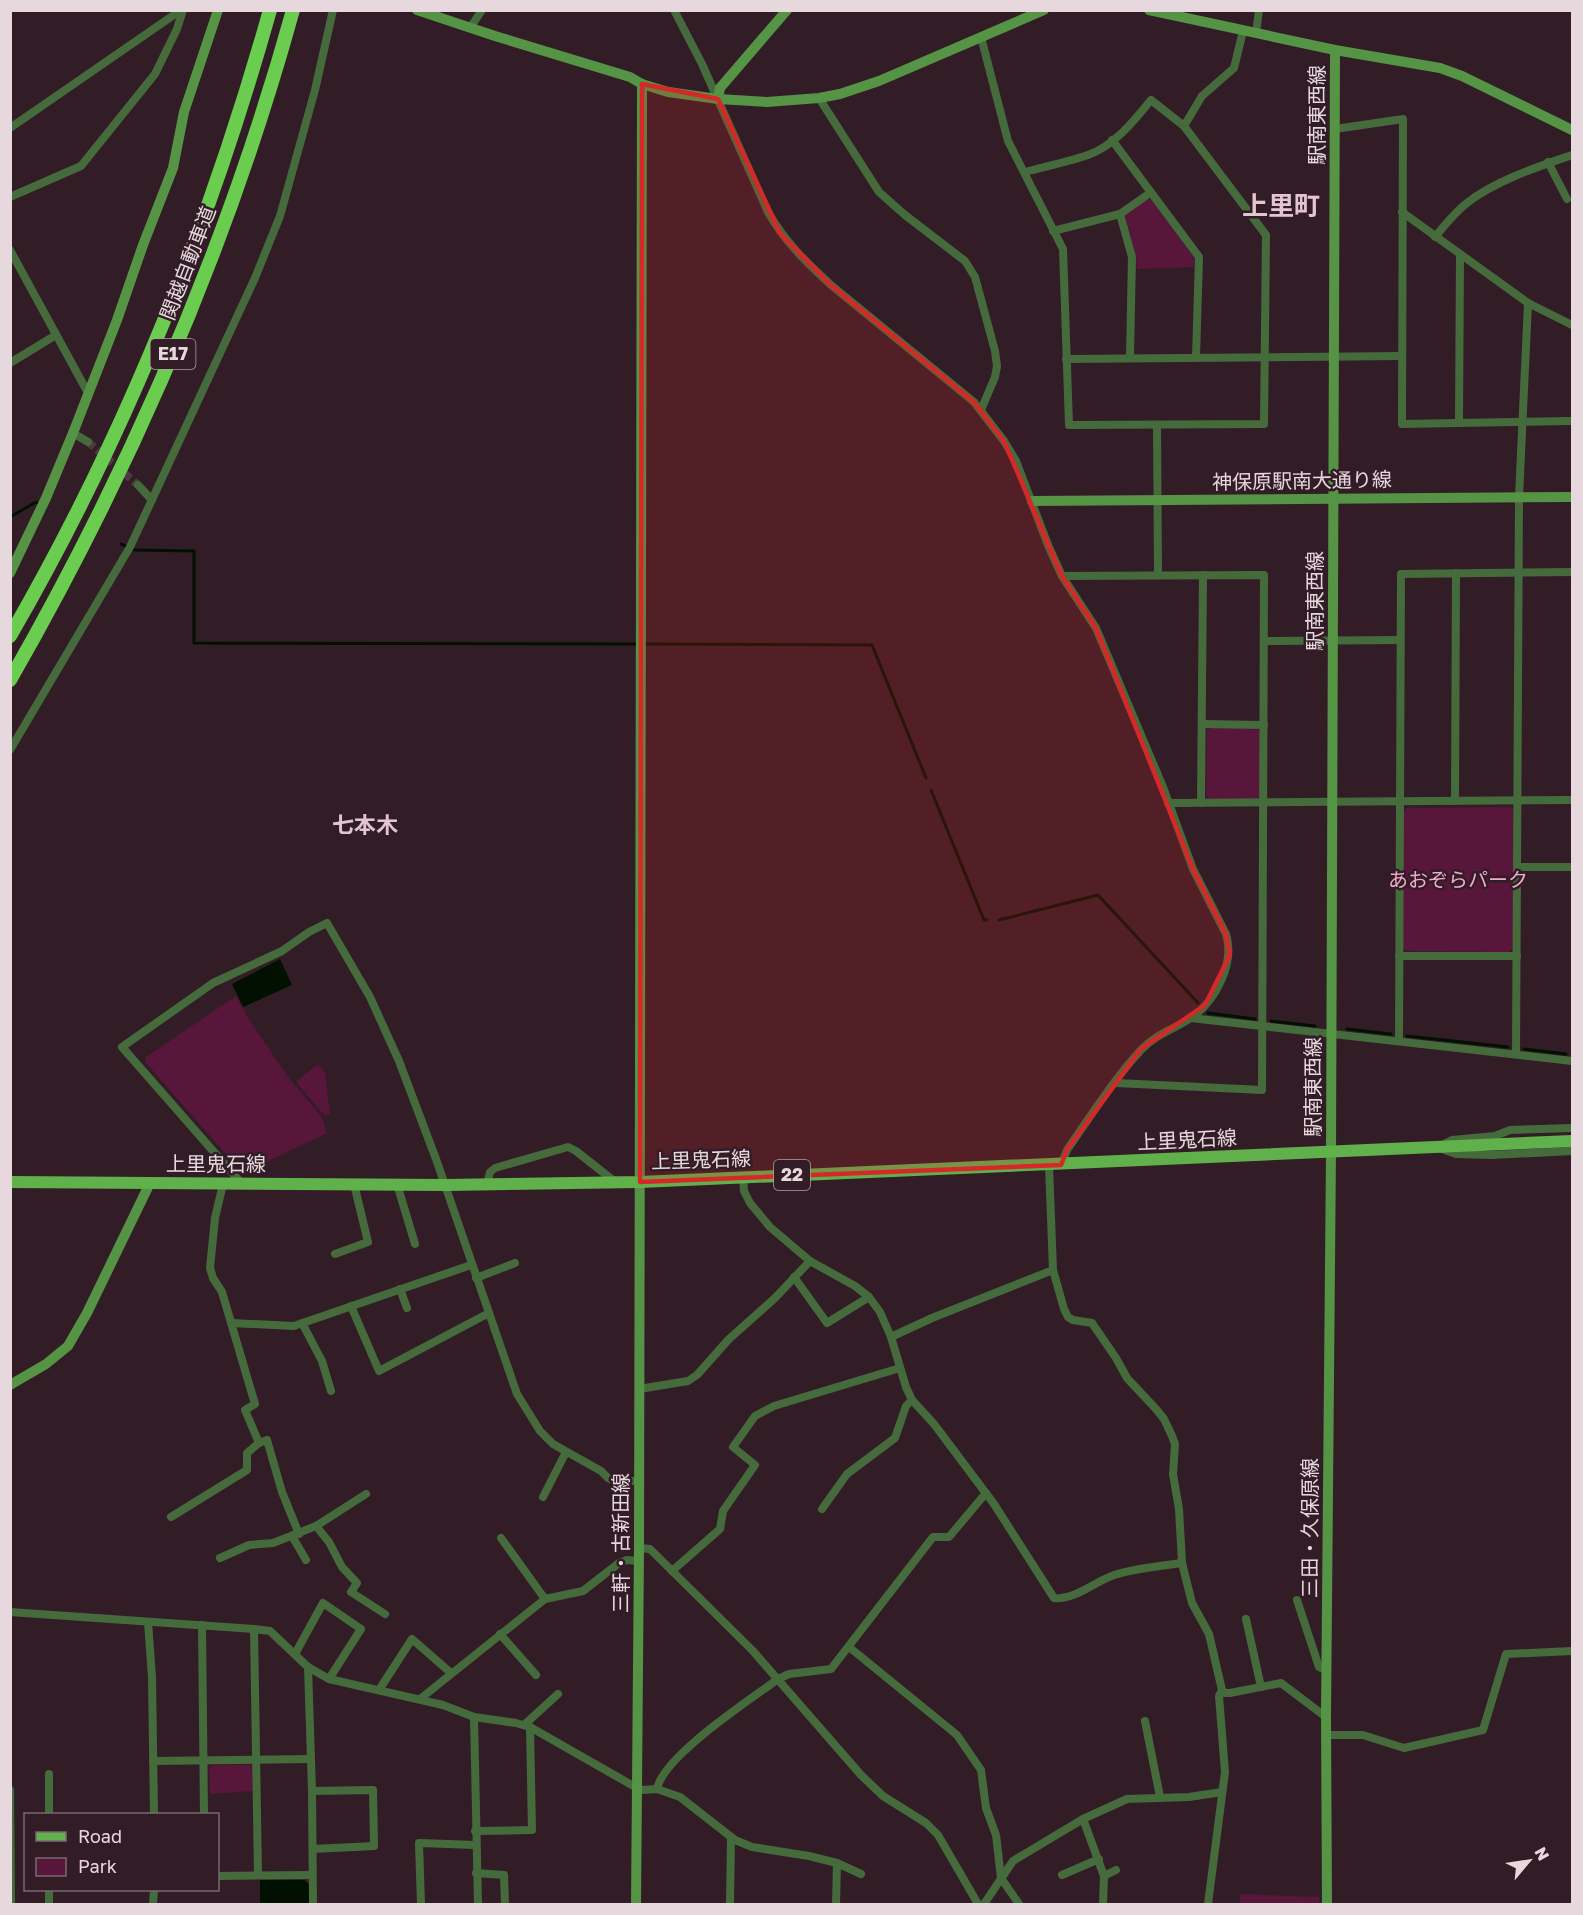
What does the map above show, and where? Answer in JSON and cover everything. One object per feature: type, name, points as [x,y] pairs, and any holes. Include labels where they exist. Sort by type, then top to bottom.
[{"type":"highway","name":"関越自動車道","points":[[10,636],[89,487],[151,350],[209,201],[240,110],[270,10]]},
{"type":"highway","name":"関越自動車道","points":[[10,680],[106,501],[141,429],[171,358],[232,203],[293,10]]},
{"type":"main road","name":"上里鬼石線","points":[[10,1182],[445,1185],[640,1182],[1572,1141]]},
{"type":"street","points":[[10,128],[182,10]]},
{"type":"street","points":[[10,197],[81,166],[155,74],[177,29],[182,10]]},
{"type":"street","points":[[11,569],[46,498],[173,168],[184,112],[218,10]]},
{"type":"street","points":[[10,750],[130,547],[239,315],[280,216],[315,90],[333,10]]},
{"type":"street","points":[[417,10],[630,77],[642,84],[668,92],[718,99],[767,102],[840,94],[879,81],[1044,10]]},
{"type":"street","points":[[470,28],[482,10]]},
{"type":"street","points":[[674,10],[718,99],[768,212],[780,233],[831,285],[967,396],[981,410],[1016,461],[1062,576],[1096,628],[1193,869],[1229,944],[1230,955],[1226,968],[1214,993],[1205,1005],[1191,1018],[1152,1039],[1141,1049],[1055,1165],[1053,1270],[1064,1309],[1068,1317],[1073,1320],[1092,1323],[1127,1378],[1164,1419],[1175,1443],[1173,1474],[1179,1509],[1182,1563],[1191,1603],[1209,1634],[1222,1690],[1219,1696],[1225,1772],[1208,1905]]},
{"type":"street","points":[[718,99],[720,88],[787,10]]},
{"type":"street","points":[[1149,10],[1192,15],[1243,30],[1335,50],[1440,68],[1462,76],[1572,130]]},
{"type":"street","points":[[1256,33],[1259,10]]},
{"type":"street","points":[[1184,126],[1202,96],[1234,68],[1243,30]]},
{"type":"street","points":[[981,37],[1008,141],[1063,249],[1069,424],[1264,424],[1266,235],[1184,126],[1151,100],[1132,124],[1090,154],[1025,172]]},
{"type":"street","name":"駅南東西線","points":[[1331,1152],[1335,50]]},
{"type":"street","name":"三軒・古新田線","points":[[636,1905],[639,1561],[642,84]]},
{"type":"street","points":[[819,98],[879,192],[965,261],[975,277],[997,366],[995,377],[981,410]]},
{"type":"street","points":[[1335,129],[1403,119],[1402,423],[1572,421]]},
{"type":"street","points":[[1112,140],[1199,257],[1196,357]]},
{"type":"street","points":[[1435,237],[1461,208],[1481,192],[1548,162],[1572,155]]},
{"type":"street","points":[[1548,162],[1567,199]]},
{"type":"street","points":[[1053,231],[1120,214],[1150,194]]},
{"type":"street","points":[[1402,213],[1528,303],[1572,325]]},
{"type":"street","points":[[1120,214],[1132,257],[1130,357]]},
{"type":"street","points":[[10,250],[88,393]]},
{"type":"street","points":[[1459,422],[1460,255]]},
{"type":"street","points":[[1516,1054],[1519,497],[1528,303]]},
{"type":"street","points":[[10,363],[56,335]]},
{"type":"street","points":[[1066,359],[1402,356]]},
{"type":"street","points":[[1157,425],[1158,575]]},
{"type":"street","points":[[72,433],[88,442]]},
{"type":"street","points":[[138,485],[152,500]]},
{"type":"street","name":"神保原駅南大通り線","points":[[1032,501],[1572,496]]},
{"type":"street","points":[[1399,1041],[1401,574],[1572,572]]},
{"type":"street","points":[[1455,801],[1456,573]]},
{"type":"street","points":[[1202,803],[1203,575]]},
{"type":"street","points":[[1062,576],[1264,575],[1262,1090],[1116,1083]]},
{"type":"street","points":[[1264,641],[1400,640]]},
{"type":"street","points":[[1202,724],[1264,725]]},
{"type":"street","points":[[1168,803],[1572,800]]},
{"type":"street","points":[[1517,867],[1572,867]]},
{"type":"street","points":[[242,1184],[122,1047],[213,983],[282,951],[309,932],[327,923],[370,997],[412,1094],[517,1394],[545,1438],[614,1481],[639,1480]]},
{"type":"street","points":[[1399,956],[1517,956]]},
{"type":"street","points":[[1191,1018],[1572,1061]]},
{"type":"street","points":[[1438,1147],[1452,1140],[1496,1136],[1510,1130],[1572,1128]]},
{"type":"street","points":[[487,1184],[490,1172],[495,1168],[568,1147],[615,1182]]},
{"type":"street","points":[[1438,1147],[1456,1154],[1491,1155],[1572,1151]]},
{"type":"street","name":"三田・久保原線","points":[[1327,1905],[1326,1717],[1331,1152]]},
{"type":"street","points":[[743,1177],[744,1191],[758,1215],[810,1261],[855,1286],[869,1297],[880,1312],[891,1337],[912,1400],[934,1424],[986,1493],[1054,1598],[1065,1599],[1112,1576],[1143,1567],[1182,1563]]},
{"type":"street","points":[[10,1385],[46,1364],[68,1346],[87,1313],[150,1183]]},
{"type":"street","points":[[223,1184],[215,1218],[210,1268],[222,1293],[255,1404],[245,1410],[259,1443]]},
{"type":"street","points":[[335,1254],[368,1242],[354,1184]]},
{"type":"street","points":[[398,1184],[415,1244]]},
{"type":"street","points":[[639,1389],[688,1381],[697,1375],[729,1339],[775,1298],[810,1261]]},
{"type":"street","points":[[476,1278],[515,1263]]},
{"type":"street","points":[[231,1323],[285,1326],[302,1323],[471,1265]]},
{"type":"street","points":[[891,1337],[932,1318],[1053,1270]]},
{"type":"street","points":[[794,1277],[827,1323],[869,1297]]},
{"type":"street","points":[[400,1289],[407,1308]]},
{"type":"street","points":[[351,1306],[379,1371],[489,1313]]},
{"type":"street","points":[[302,1323],[322,1360],[331,1391]]},
{"type":"street","points":[[672,1571],[720,1528],[723,1511],[755,1465],[734,1447],[755,1416],[774,1406],[900,1368]]},
{"type":"street","points":[[822,1509],[847,1474],[895,1438],[906,1406],[912,1400]]},
{"type":"street","points":[[171,1518],[247,1470],[247,1453],[259,1443],[267,1440],[282,1492],[306,1560]]},
{"type":"street","points":[[543,1497],[566,1452]]},
{"type":"street","points":[[657,1790],[662,1777],[690,1744],[778,1679],[789,1674],[831,1668],[933,1537],[950,1537],[986,1493]]},
{"type":"street","points":[[220,1558],[249,1545],[273,1543],[296,1535],[316,1526],[366,1494]]},
{"type":"street","points":[[316,1526],[329,1542],[342,1568],[357,1582],[351,1592],[385,1614]]},
{"type":"street","points":[[501,1538],[545,1599]]},
{"type":"street","points":[[639,1548],[650,1549],[734,1630],[861,1775],[883,1796],[926,1823],[938,1834],[978,1905]]},
{"type":"street","points":[[420,1699],[545,1599],[583,1591],[619,1563],[627,1560],[639,1561]]},
{"type":"street","points":[[1297,1600],[1319,1666],[1327,1671]]},
{"type":"street","points":[[295,1654],[324,1603],[361,1629],[329,1679]]},
{"type":"street","points":[[10,1612],[270,1631],[308,1667],[329,1679],[443,1705],[474,1718],[527,1726],[637,1788],[657,1790],[680,1797],[731,1837],[752,1847],[809,1856],[837,1863],[861,1874]]},
{"type":"street","points":[[1246,1619],[1261,1687]]},
{"type":"street","points":[[148,1622],[152,1677],[154,1813]]},
{"type":"street","points":[[201,1625],[204,1813]]},
{"type":"street","points":[[254,1629],[258,1875]]},
{"type":"street","points":[[500,1634],[536,1675]]},
{"type":"street","points":[[379,1690],[412,1639],[451,1673]]},
{"type":"street","points":[[849,1647],[957,1735],[981,1770],[986,1808],[996,1835],[1001,1878],[1019,1905]]},
{"type":"street","points":[[1327,1735],[1363,1735],[1404,1748],[1484,1730],[1506,1654],[1572,1651]]},
{"type":"street","points":[[308,1667],[313,1905]]},
{"type":"street","points":[[1222,1690],[1230,1693],[1281,1683],[1326,1717]]},
{"type":"street","points":[[475,1831],[532,1830],[527,1726],[558,1694]]},
{"type":"street","points":[[474,1718],[478,1905]]},
{"type":"street","points":[[1145,1721],[1160,1797]]},
{"type":"street","points":[[153,1761],[310,1759]]},
{"type":"street","points":[[48,1774],[49,1813]]},
{"type":"street","points":[[10,1790],[11,1905]]},
{"type":"street","points":[[312,1791],[373,1790],[374,1846],[313,1849]]},
{"type":"street","points":[[984,1905],[1012,1861],[1083,1819],[1127,1799],[1189,1797],[1222,1792]]},
{"type":"street","points":[[1083,1819],[1104,1876],[1103,1905]]},
{"type":"street","points":[[730,1905],[731,1837]]},
{"type":"street","points":[[421,1905],[419,1843],[476,1845]]},
{"type":"street","points":[[1062,1875],[1099,1859]]},
{"type":"street","points":[[836,1905],[837,1863]]},
{"type":"street","points":[[1104,1876],[1116,1870]]},
{"type":"street","points":[[476,1874],[504,1875],[505,1905]]},
{"type":"street","points":[[219,1876],[312,1875]]},
{"type":"highlighted area","points":[[642,84],[718,99],[780,233],[831,285],[974,402],[1004,441],[1062,576],[1096,628],[1193,869],[1226,934],[1230,955],[1205,1005],[1141,1049],[1067,1150],[1061,1165],[640,1182]]},
{"type":"green space","points":[[1146,199],[1152,200],[1194,258],[1194,267],[1137,269],[1125,213]]},
{"type":"green space","points":[[1210,728],[1257,728],[1260,731],[1260,796],[1257,799],[1209,799],[1206,796],[1207,731]]},
{"type":"green space","name":"あおぞらパーク","points":[[1510,807],[1513,810],[1513,948],[1509,952],[1407,951],[1403,948],[1404,811],[1407,808]]},
{"type":"green space","points":[[236,996],[288,1077],[321,1116],[327,1133],[254,1168],[250,1162],[232,1161],[146,1063],[146,1057]]},
{"type":"green space","points":[[318,1064],[325,1073],[330,1114],[324,1115],[296,1082]]},
{"type":"green space","points":[[213,1765],[250,1765],[254,1770],[254,1791],[210,1794],[209,1769]]},
{"type":"green space","points":[[1240,1894],[1319,1897],[1319,1904],[1240,1904]]},
{"type":"shaded area","points":[[280,959],[292,985],[243,1007],[232,984]]},
{"type":"shaded area","points":[[260,1880],[304,1880],[309,1884],[310,1904],[260,1904]]},
{"type":"waterway","points":[[10,517],[36,502],[40,504]]},
{"type":"waterway","points":[[121,544],[135,550],[194,551],[194,643],[638,644]]},
{"type":"waterway","points":[[645,644],[872,645],[926,778]]},
{"type":"waterway","points":[[931,790],[984,920],[987,920]]},
{"type":"waterway","points":[[999,920],[1098,895],[1198,1003]]},
{"type":"waterway","points":[[1208,1013],[1255,1019]]},
{"type":"waterway","points":[[1271,1021],[1315,1026]]},
{"type":"waterway","points":[[1347,1029],[1391,1034]]},
{"type":"waterway","points":[[1407,1036],[1508,1047]]},
{"type":"waterway","points":[[1524,1049],[1566,1054]]},
{"type":"tunnel","points":[[88,442],[138,485]]},
{"type":"district","name":"上里町","points":[[1281,206]]},
{"type":"district","name":"七本木","points":[[365,825]]}]
